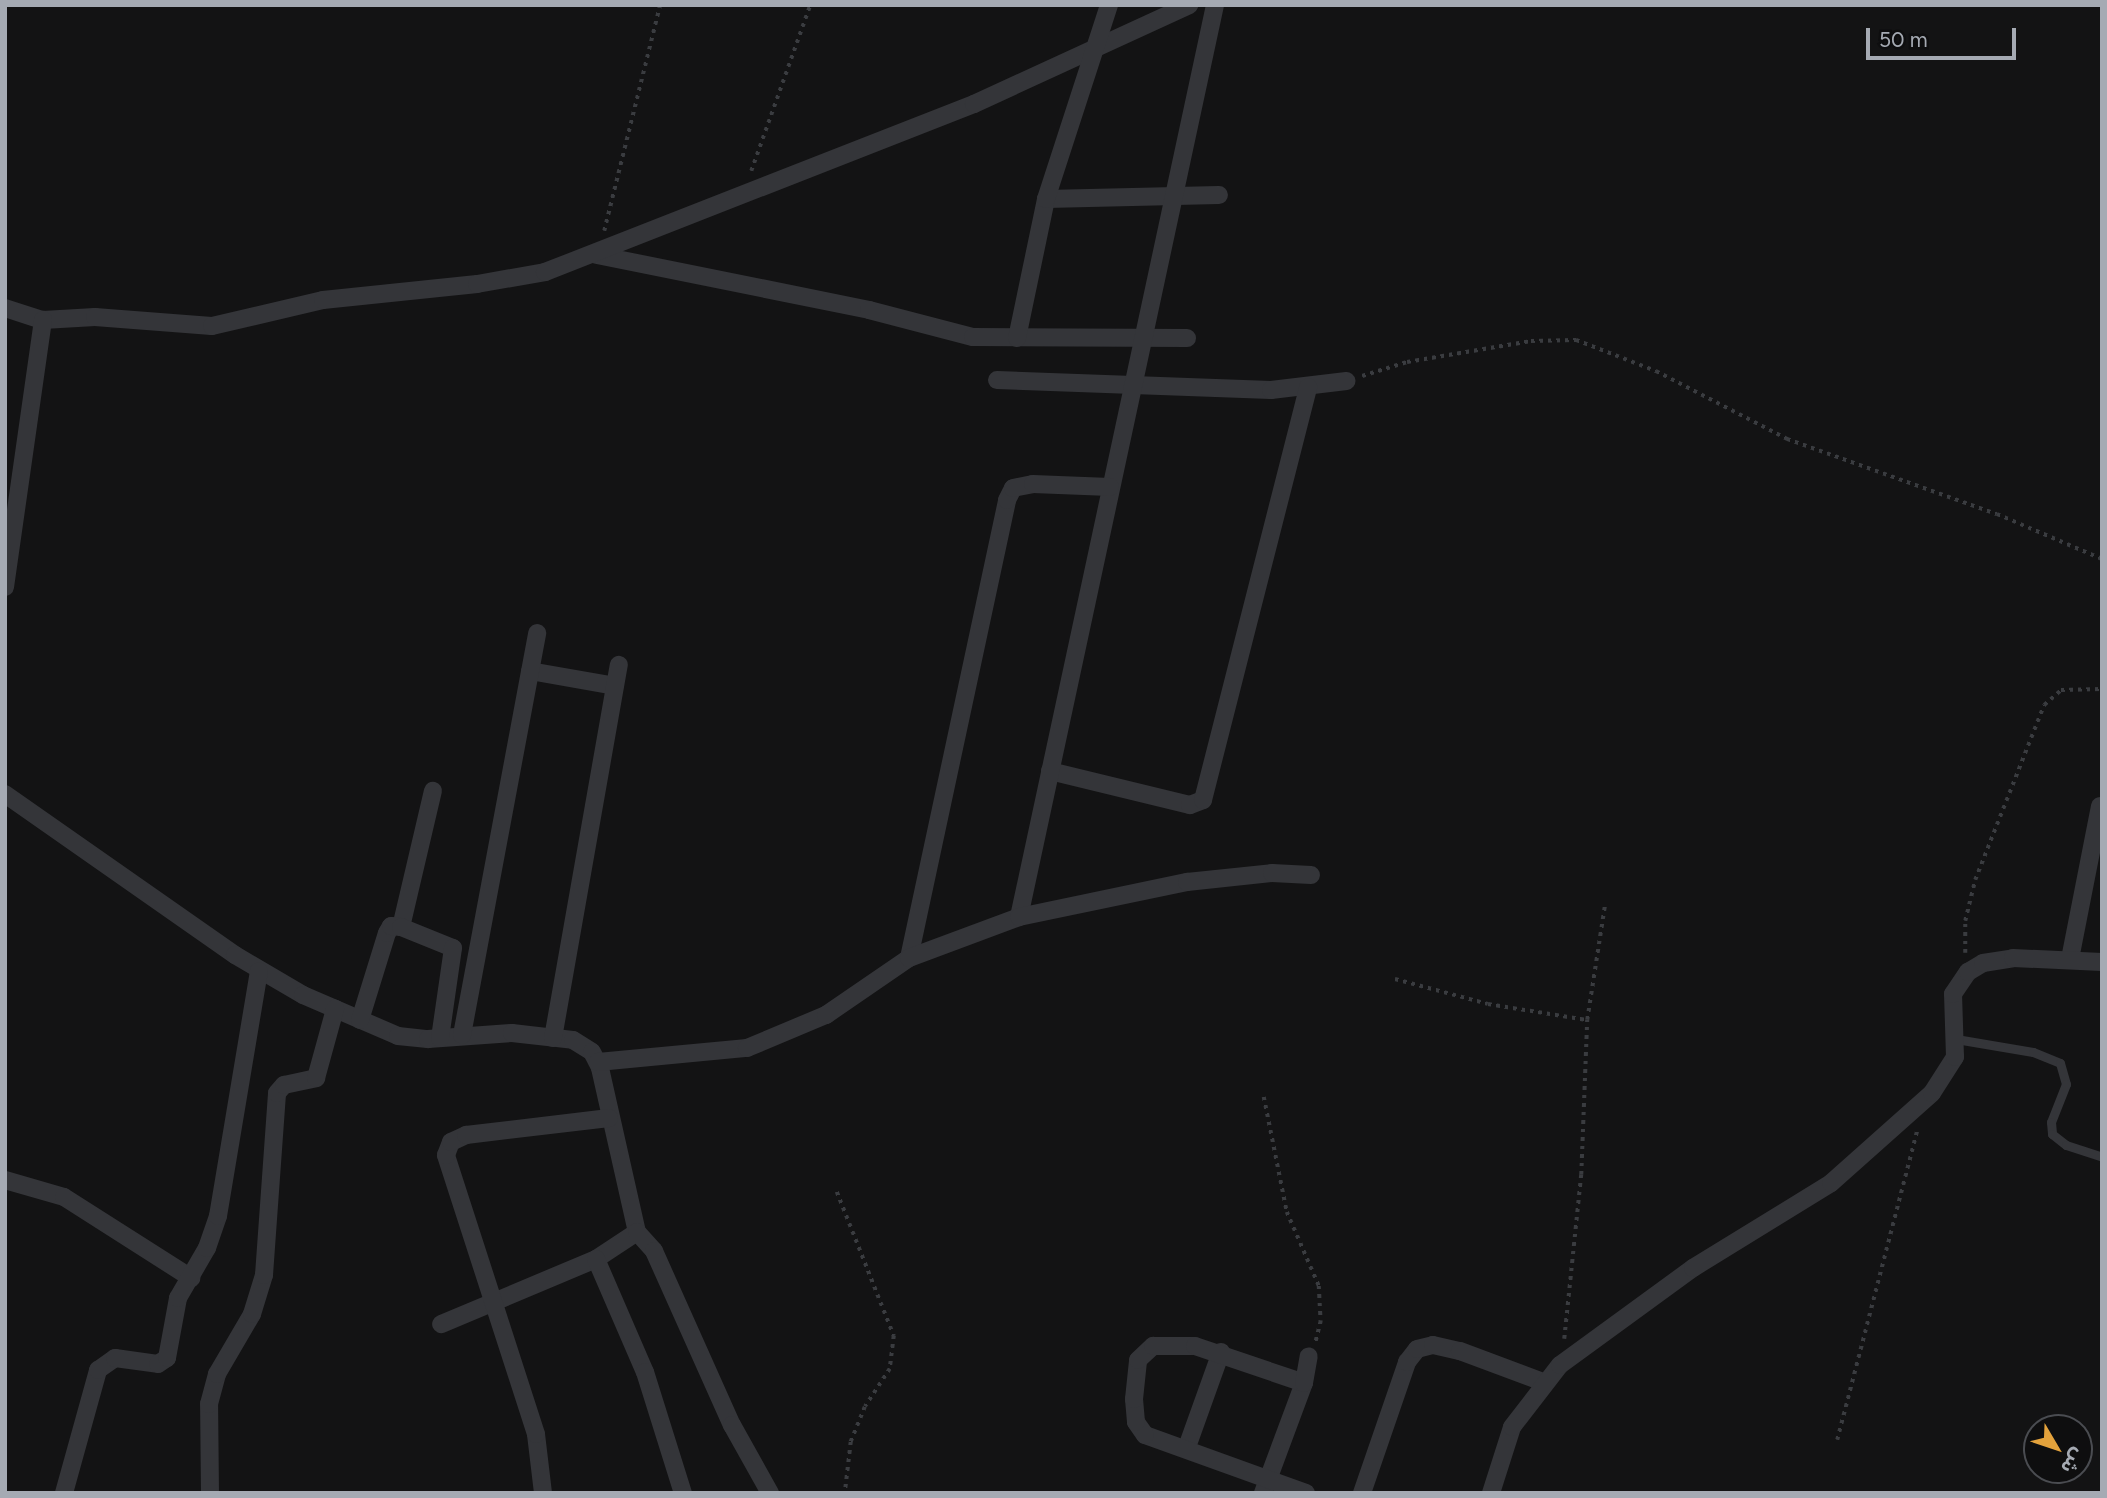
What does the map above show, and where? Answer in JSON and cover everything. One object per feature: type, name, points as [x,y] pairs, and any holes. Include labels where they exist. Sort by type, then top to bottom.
[{"type":"street","points":[[1017,338],[1046,199],[1109,5]]},
{"type":"street","points":[[5,308],[43,320],[95,317],[212,326],[323,300],[477,284],[545,272],[597,255],[974,104],[1094,45],[1189,5]]},
{"type":"street","points":[[1019,917],[1215,5]]},
{"type":"street","points":[[1046,199],[1219,195]]},
{"type":"street","points":[[597,255],[869,310],[974,337],[1187,338]]},
{"type":"street","points":[[5,587],[43,320]]},
{"type":"street","points":[[997,380],[1133,382],[1271,390],[1346,381]]},
{"type":"street","points":[[1050,771],[1190,805],[1203,800],[1308,387]]},
{"type":"street","points":[[909,958],[1007,500],[1013,488],[1033,484],[1110,487]]},
{"type":"street","points":[[463,1035],[537,633]]},
{"type":"street","points":[[554,1038],[619,665]]},
{"type":"street","points":[[530,671],[615,686]]},
{"type":"street","points":[[401,927],[433,791]]},
{"type":"street","points":[[5,794],[259,971],[360,1020],[398,1036],[440,1038],[512,1033],[583,1044],[598,1062],[637,1232],[654,1251],[732,1425],[770,1493]]},
{"type":"street","points":[[2070,959],[2100,806]]},
{"type":"street","points":[[598,1062],[747,1048],[826,1015],[909,958],[1019,917],[1187,882],[1272,873],[1311,875]]},
{"type":"street","points":[[360,1020],[387,933],[391,926],[401,927],[453,948],[440,1038]]},
{"type":"street","points":[[1491,1493],[1512,1427],[1543,1382],[1560,1365],[1693,1268],[1815,1194],[1913,1111],[1944,1078],[1955,1057],[1953,995],[1968,972],[1998,960],[2070,959],[2102,962]]},
{"type":"street","points":[[64,1493],[92,1377],[116,1358],[163,1363],[178,1298],[191,1278],[218,1216],[259,971]]},
{"type":"street","points":[[210,1493],[209,1404],[217,1374],[253,1314],[264,1275],[277,1093],[284,1085],[316,1078],[335,1009]]},
{"type":"street","points":[[544,1493],[536,1434],[446,1155],[451,1142],[466,1135],[609,1118]]},
{"type":"street","points":[[5,1180],[64,1197],[191,1278]]},
{"type":"street","points":[[441,1324],[596,1259],[637,1232]]},
{"type":"street","points":[[596,1259],[645,1372],[683,1493]]},
{"type":"street","points":[[1304,1383],[1222,1352],[1163,1344],[1148,1348],[1138,1360],[1134,1399],[1138,1426],[1149,1437],[1187,1447],[1266,1486],[1306,1493]]},
{"type":"street","points":[[1362,1493],[1407,1362],[1418,1349],[1433,1345],[1451,1349],[1543,1382]]},
{"type":"street","points":[[1187,1447],[1222,1352]]},
{"type":"street","points":[[1266,1486],[1304,1383],[1309,1356]]},
{"type":"lane","points":[[1956,1039],[2033,1052],[2060,1063],[2066,1084],[2052,1122],[2052,1134],[2066,1145],[2102,1157]]},
{"type":"path","points":[[597,255],[660,5]]},
{"type":"path","points":[[749,195],[756,152],[810,5]]},
{"type":"path","points":[[1346,381],[1407,362],[1531,341],[1576,340],[1656,371],[1787,439],[1997,514],[2102,559]]},
{"type":"path","points":[[1968,972],[1965,921],[1975,880],[2044,705],[2061,690],[2102,689]]},
{"type":"path","points":[[1560,1365],[1581,1175],[1587,1020],[1605,904]]},
{"type":"path","points":[[1395,979],[1488,1004],[1587,1020]]},
{"type":"path","points":[[1264,1097],[1283,1200],[1319,1286],[1321,1321],[1309,1356]]},
{"type":"path","points":[[1837,1440],[1917,1137],[1913,1111]]},
{"type":"path","points":[[837,1192],[894,1336],[890,1369],[865,1407],[851,1442],[845,1493]]}]
